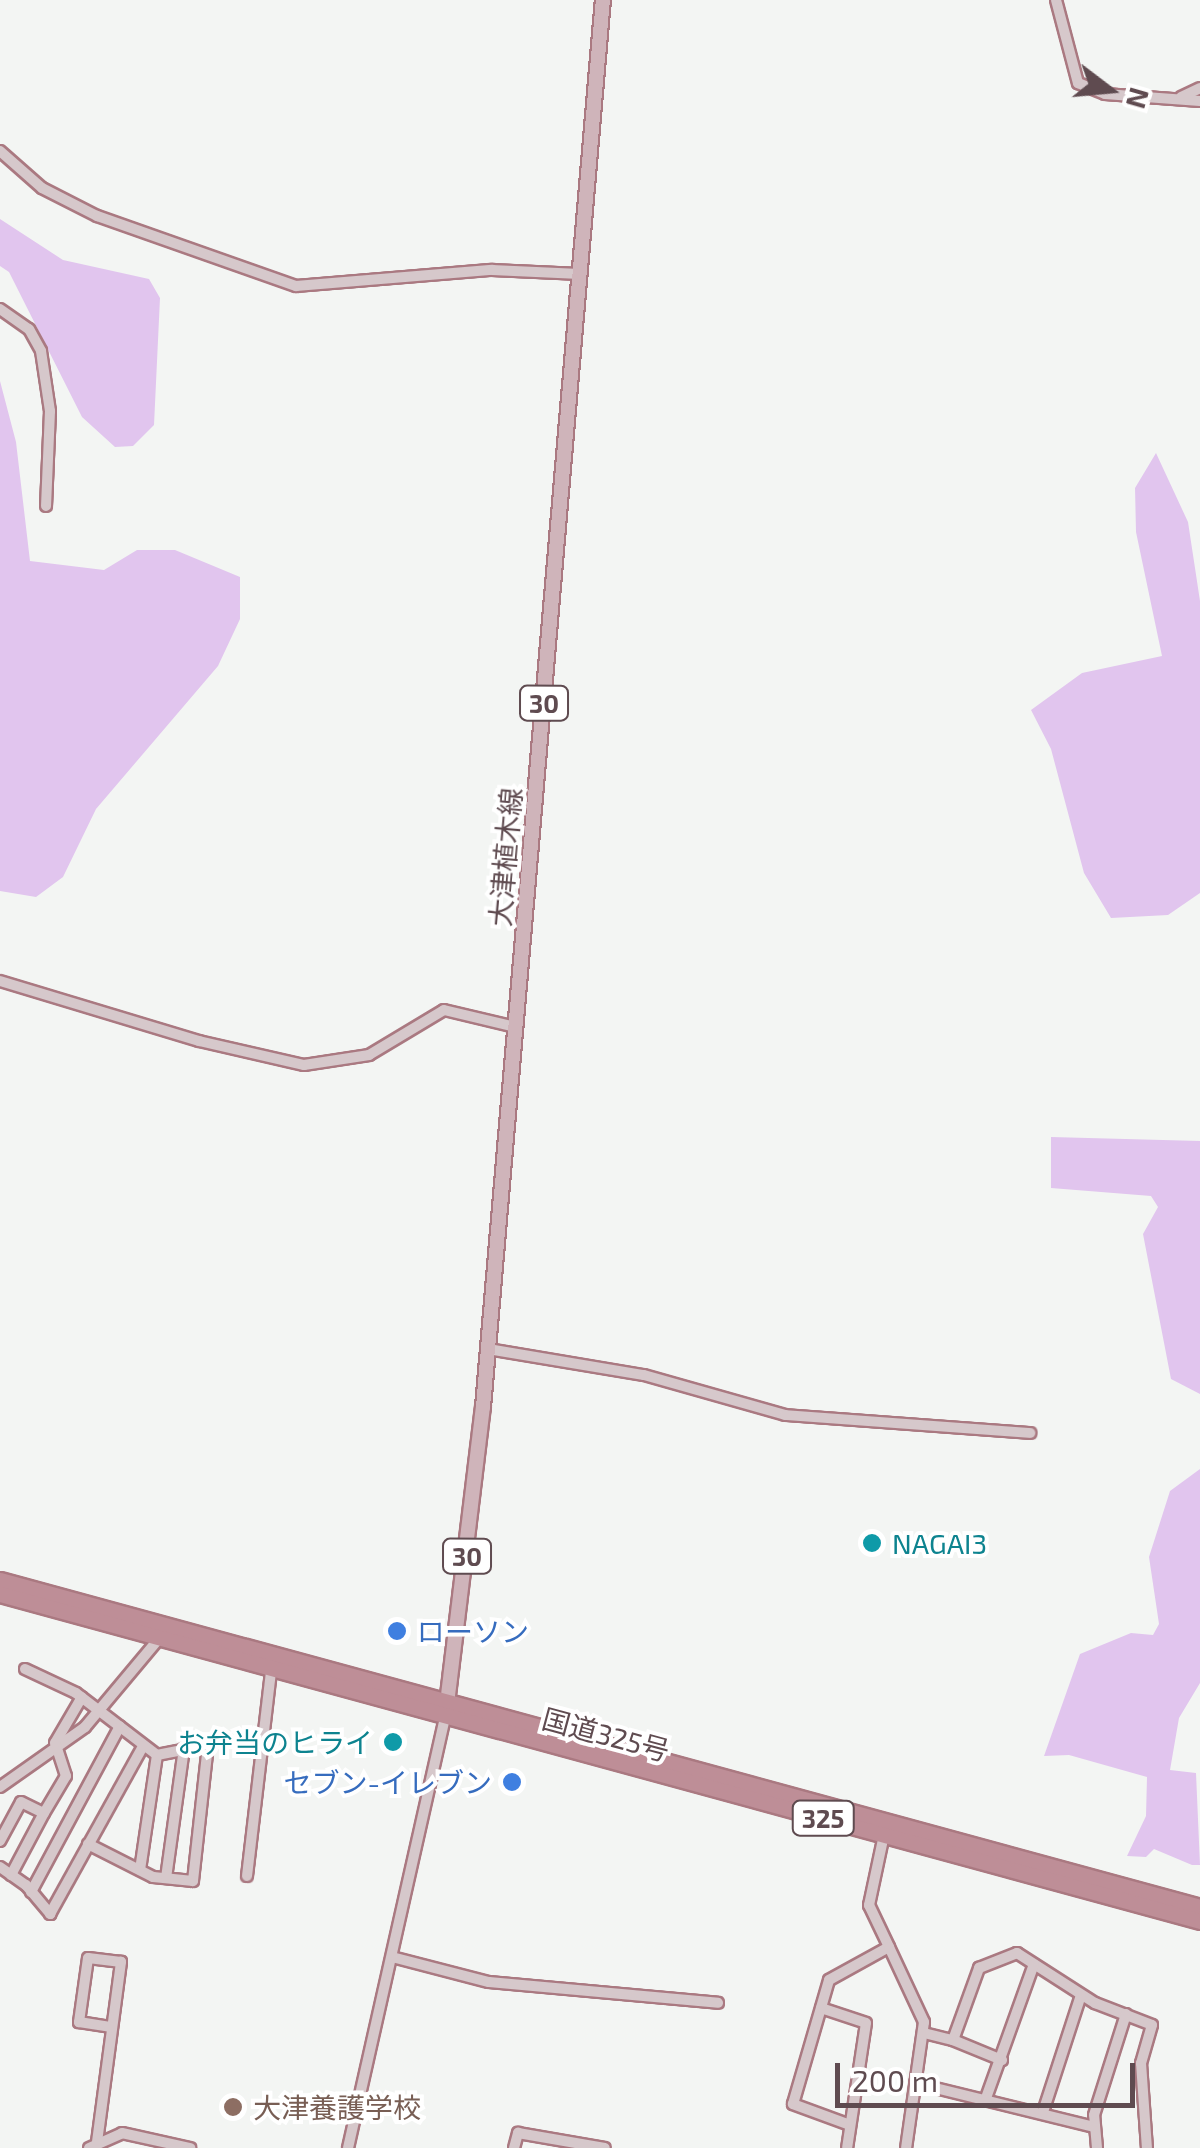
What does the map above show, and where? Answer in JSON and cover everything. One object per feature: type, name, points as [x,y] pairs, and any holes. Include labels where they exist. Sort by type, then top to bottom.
[{"type":"highway","name":"国道325号","points":[[0,1580],[164,1632],[446,1711],[1200,1907]]},
{"type":"highway","name":"国道325号","points":[[0,1594],[164,1632]]},
{"type":"highway","name":"国道325号","points":[[885,1828],[1200,1921]]},
{"type":"main road","name":"大津植木線","points":[[446,1711],[488,1349],[603,0]]},
{"type":"street","points":[[1056,0],[1078,83],[1105,94],[1200,101]]},
{"type":"street","points":[[1176,99],[1200,88]]},
{"type":"street","points":[[0,151],[42,188],[117,224],[263,276],[319,288],[492,270],[580,274]]},
{"type":"street","points":[[0,308],[29,329],[42,351],[50,411],[46,506]]},
{"type":"street","points":[[0,981],[199,1042],[304,1064],[369,1055],[444,1010],[516,1027]]},
{"type":"street","points":[[488,1349],[644,1375],[784,1415],[1030,1433]]},
{"type":"street","points":[[0,1787],[58,1749],[99,1710],[164,1632]]},
{"type":"street","points":[[248,1876],[272,1662]]},
{"type":"street","points":[[25,1670],[82,1697],[157,1754],[208,1744],[206,1794],[193,1881],[140,1870],[88,1844]]},
{"type":"street","points":[[11,1874],[66,1776],[55,1743],[82,1697]]},
{"type":"street","points":[[348,2148],[446,1711]]},
{"type":"street","points":[[30,1892],[120,1726]]},
{"type":"street","points":[[0,1867],[50,1914],[143,1746]]},
{"type":"street","points":[[166,1878],[184,1748]]},
{"type":"street","points":[[140,1870],[157,1754]]},
{"type":"street","points":[[0,1841],[20,1802],[44,1813]]},
{"type":"street","points":[[885,1828],[869,1905],[922,2012],[924,2033],[906,2148]]},
{"type":"street","points":[[850,2124],[793,2107],[832,1976],[889,1947]]},
{"type":"street","points":[[954,2040],[979,1968],[1014,1952],[1082,1995],[1152,2025],[1141,2063],[1147,2148]]},
{"type":"street","points":[[93,2145],[112,2027],[121,1962],[88,1958],[80,2022],[112,2027]]},
{"type":"street","points":[[392,1958],[490,1982],[718,2003]]},
{"type":"street","points":[[986,2098],[1034,1964]]},
{"type":"street","points":[[1043,2112],[1082,1995]]},
{"type":"street","points":[[821,2008],[866,2023],[847,2148]]},
{"type":"street","points":[[1097,2148],[1094,2126],[1126,2014]]},
{"type":"street","points":[[924,2033],[954,2040],[1002,2060]]},
{"type":"street","points":[[915,2082],[986,2098],[1029,2115],[1043,2112],[1094,2126]]},
{"type":"street","points":[[514,2148],[518,2132],[604,2148]]},
{"type":"street","points":[[93,2145],[122,2133],[190,2148]]},
{"type":"shaded area","points":[[0,219],[63,260],[149,279],[160,298],[154,425],[133,446],[115,447],[82,417],[9,272],[0,266]]},
{"type":"shaded area","points":[[0,381],[16,442],[30,561],[104,570],[137,550],[175,550],[240,577],[240,619],[218,666],[96,809],[63,877],[36,897],[0,891]]},
{"type":"shaded area","points":[[1156,453],[1188,522],[1200,601],[1200,893],[1168,915],[1111,918],[1084,873],[1051,749],[1031,710],[1082,673],[1162,656],[1136,532],[1135,488]]},
{"type":"shaded area","points":[[1051,1137],[1200,1141],[1200,1394],[1171,1379],[1143,1234],[1158,1207],[1151,1196],[1051,1188]]},
{"type":"shaded area","points":[[1200,1469],[1200,1683],[1179,1718],[1170,1770],[1196,1773],[1200,1865],[1192,1865],[1154,1849],[1146,1857],[1127,1856],[1146,1816],[1147,1777],[1069,1755],[1044,1756],[1080,1654],[1131,1633],[1153,1635],[1159,1624],[1149,1557],[1170,1491]]},
{"type":"place","name":"NAGAI3","points":[[872,1543]]},
{"type":"place","name":"ローソン","points":[[397,1631]]},
{"type":"place","name":"お弁当のヒライ","points":[[393,1742]]},
{"type":"place","name":"セブン-イレブン","points":[[512,1782]]},
{"type":"place","name":"大津養護学校","points":[[233,2107]]}]
